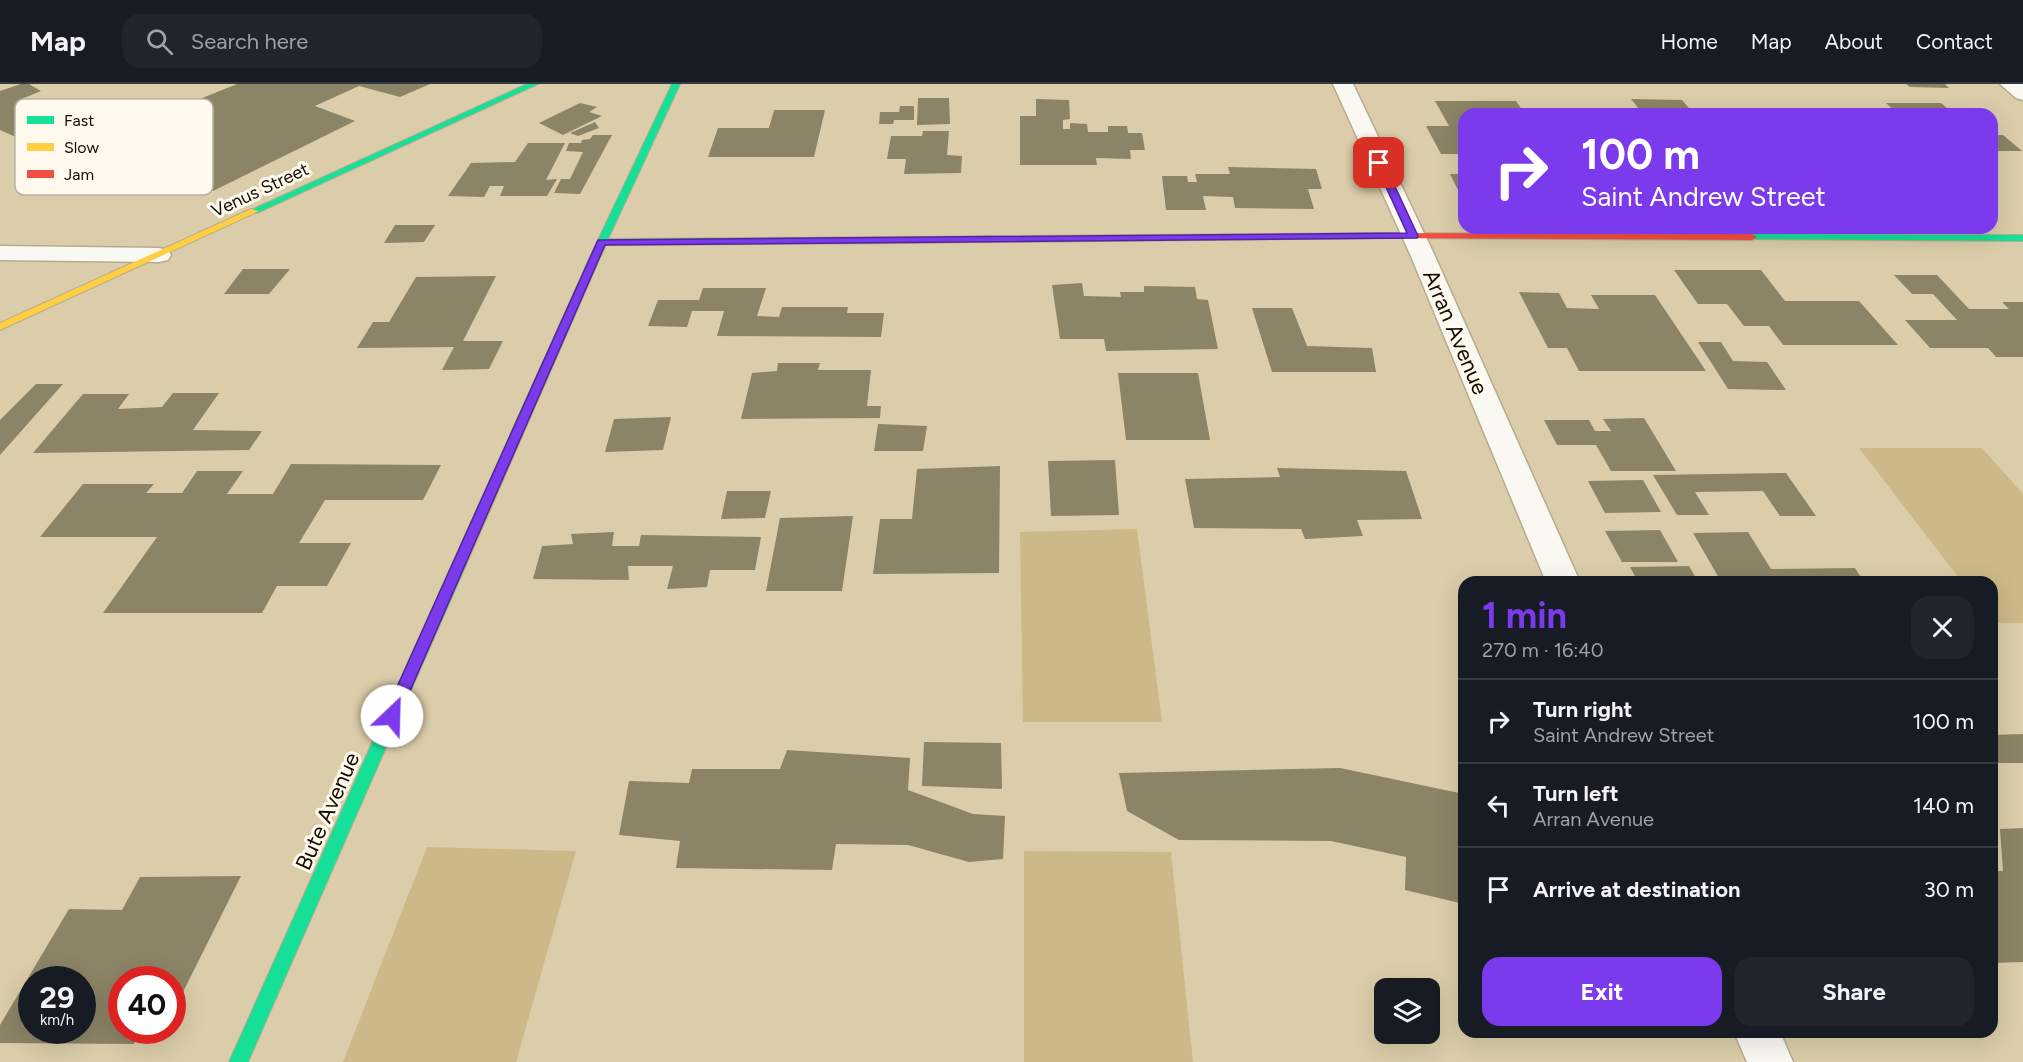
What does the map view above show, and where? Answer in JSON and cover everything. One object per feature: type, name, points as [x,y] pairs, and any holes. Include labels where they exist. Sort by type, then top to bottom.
[{"type":"street","name":"Venus Street","points":[[0,327],[534,84]]},
{"type":"street","name":"Bute Avenue","points":[[238,1062],[602,242],[676,84]]},
{"type":"street","name":"Arran Avenue","points":[[1343,84],[1413,236],[1560,576]]},
{"type":"street","points":[[2010,84],[2023,94]]},
{"type":"street","points":[[602,242],[1413,236],[2023,237]]},
{"type":"street","points":[[0,253],[159,255]]},
{"type":"street","points":[[1760,1038],[1770,1062]]},
{"type":"shaded area","points":[[1859,448],[1982,448],[2023,494],[2023,623],[1998,623],[1998,576],[1957,576]]},
{"type":"shaded area","points":[[1137,529],[1162,722],[1023,722],[1020,532]]},
{"type":"shaded area","points":[[427,847],[576,851],[516,1062],[343,1062]]},
{"type":"shaded area","points":[[1024,851],[1171,852],[1193,1062],[1024,1062]]},
{"type":"building","points":[[21,84],[29,84],[41,91],[21,99],[15,99],[15,137],[0,130],[0,91]]},
{"type":"building","points":[[237,84],[430,84],[400,97],[359,86],[315,106],[355,121],[213,191],[213,99],[200,99]]},
{"type":"building","points":[[1906,84],[1945,84],[1949,88],[1910,87]]},
{"type":"building","points":[[918,98],[949,98],[950,124],[917,125]]},
{"type":"building","points":[[1036,99],[1069,100],[1070,119],[1063,120],[1063,129],[1070,129],[1070,123],[1087,124],[1088,132],[1108,132],[1108,126],[1127,126],[1128,133],[1142,133],[1145,150],[1130,150],[1131,159],[1096,158],[1097,165],[1020,165],[1020,116],[1036,116]]},
{"type":"building","points":[[1631,99],[1682,100],[1689,108],[1638,108]]},
{"type":"building","points":[[1435,101],[1516,101],[1521,108],[1458,108],[1458,154],[1441,154],[1426,126],[1449,126]]},
{"type":"building","points":[[580,103],[597,107],[589,112],[602,116],[563,135],[539,123]]},
{"type":"building","points":[[1886,103],[1941,103],[1947,108],[1891,108]]},
{"type":"building","points":[[900,106],[914,106],[914,120],[894,120],[893,124],[879,124],[880,112],[899,112]]},
{"type":"building","points":[[774,110],[825,110],[814,157],[708,157],[718,128],[769,128]]},
{"type":"building","points":[[595,122],[599,128],[578,136],[570,133]]},
{"type":"building","points":[[923,131],[949,131],[947,155],[962,156],[961,173],[904,174],[906,159],[887,159],[891,136],[922,136]]},
{"type":"building","points":[[593,135],[612,135],[580,194],[554,193],[561,179],[570,179],[583,152],[566,151],[569,143],[581,143],[582,140],[590,139]]},
{"type":"building","points":[[1998,135],[2003,135],[2022,151],[1998,151]]},
{"type":"building","points":[[528,143],[565,143],[546,180],[557,179],[547,196],[500,196],[504,186],[490,186],[484,197],[448,196],[471,163],[515,162]]},
{"type":"building","points":[[1228,167],[1316,169],[1322,189],[1308,189],[1314,209],[1235,208],[1233,197],[1203,196],[1206,210],[1166,210],[1162,176],[1187,176],[1188,182],[1197,182],[1195,174],[1230,174]]},
{"type":"building","points":[[1450,174],[1458,174],[1458,190]]},
{"type":"building","points":[[395,225],[435,225],[424,242],[384,243]]},
{"type":"building","points":[[243,269],[290,269],[269,294],[224,294]]},
{"type":"building","points":[[1674,270],[1761,270],[1785,301],[1859,301],[1898,345],[1783,345],[1769,326],[1744,326],[1727,304],[1698,304]]},
{"type":"building","points":[[1894,275],[1937,275],[1969,309],[2009,309],[2002,302],[2023,302],[2023,357],[1996,357],[1988,348],[1930,348],[1905,320],[1957,320],[1933,294],[1912,294]]},
{"type":"building","points":[[496,276],[463,341],[503,341],[489,369],[442,370],[454,347],[357,348],[373,322],[389,322],[416,277]]},
{"type":"building","points":[[1082,283],[1084,296],[1121,297],[1120,292],[1144,292],[1144,286],[1195,287],[1197,299],[1208,300],[1218,349],[1106,351],[1104,339],[1060,339],[1052,285]]},
{"type":"building","points":[[703,288],[766,288],[757,316],[779,317],[782,307],[848,307],[847,313],[884,313],[881,337],[717,336],[724,311],[692,311],[687,327],[648,326],[658,300],[699,300]]},
{"type":"building","points":[[1519,292],[1559,293],[1567,308],[1599,309],[1591,295],[1655,295],[1706,371],[1579,371],[1567,348],[1548,348]]},
{"type":"building","points":[[1252,308],[1292,308],[1307,346],[1372,348],[1376,372],[1272,372]]},
{"type":"building","points":[[1698,342],[1721,342],[1733,361],[1767,362],[1786,390],[1728,389]]},
{"type":"building","points":[[778,363],[820,363],[818,370],[871,370],[867,406],[881,406],[880,418],[741,419],[752,373],[777,371]]},
{"type":"building","points":[[1118,373],[1198,373],[1210,440],[1126,440]]},
{"type":"building","points":[[36,384],[63,384],[0,455],[0,420]]},
{"type":"building","points":[[173,393],[219,393],[193,430],[262,431],[249,450],[33,453],[83,394],[129,394],[118,409],[162,407]]},
{"type":"building","points":[[671,417],[663,450],[605,452],[614,419]]},
{"type":"building","points":[[1644,418],[1676,471],[1611,471],[1596,445],[1557,445],[1544,420],[1589,420],[1595,431],[1611,431],[1603,419]]},
{"type":"building","points":[[878,424],[927,426],[923,451],[874,451]]},
{"type":"building","points":[[1115,460],[1119,515],[1051,516],[1048,461]]},
{"type":"building","points":[[291,464],[441,465],[423,500],[325,500],[299,543],[351,543],[327,586],[277,586],[262,613],[103,613],[157,537],[40,537],[83,484],[154,484],[146,493],[182,493],[197,471],[243,471],[227,494],[273,494]]},
{"type":"building","points":[[1000,466],[999,573],[873,574],[880,519],[912,519],[917,469]]},
{"type":"building","points":[[1277,468],[1406,471],[1422,519],[1357,520],[1363,536],[1305,539],[1301,529],[1194,528],[1185,479],[1280,477]]},
{"type":"building","points":[[1786,473],[1816,516],[1780,516],[1763,491],[1695,492],[1709,515],[1677,515],[1653,475]]},
{"type":"building","points":[[1643,480],[1661,512],[1605,513],[1588,481]]},
{"type":"building","points":[[727,491],[771,491],[765,518],[721,519]]},
{"type":"building","points":[[853,516],[842,591],[766,591],[780,518]]},
{"type":"building","points":[[1660,530],[1678,562],[1622,562],[1605,531]]},
{"type":"building","points":[[614,532],[612,546],[639,546],[641,535],[761,537],[755,570],[710,570],[707,587],[667,589],[673,566],[628,566],[629,580],[533,579],[542,546],[573,544],[571,534]]},
{"type":"building","points":[[1748,532],[1771,569],[1855,568],[1860,576],[1718,576],[1693,533]]},
{"type":"building","points":[[1689,566],[1695,576],[1635,576],[1630,567]]},
{"type":"building","points":[[2023,734],[2023,763],[1998,763],[1998,735]]},
{"type":"building","points":[[924,742],[1001,743],[1002,789],[922,786]]},
{"type":"building","points":[[787,750],[910,758],[908,790],[973,814],[1005,816],[1003,859],[969,862],[908,845],[836,844],[832,870],[676,868],[680,841],[619,835],[629,781],[689,783],[692,769],[780,769]]},
{"type":"building","points":[[1340,768],[1458,793],[1458,903],[1405,890],[1406,857],[1331,841],[1179,840],[1127,811],[1119,773]]},
{"type":"building","points":[[2023,828],[2023,962],[1998,963],[1998,871],[2003,871],[2000,829]]},
{"type":"building","points":[[241,876],[186,986],[186,966],[108,966],[108,1044],[96,1044],[96,966],[35,966],[69,909],[122,910],[140,877]]},
{"type":"building","points":[[18,995],[18,1043],[0,1043],[0,1025]]},
{"type":"traffic: fast","points":[[254,211],[534,84]]},
{"type":"traffic: fast","points":[[596,255],[676,84]]},
{"type":"traffic: fast","points":[[1752,237],[2023,238]]},
{"type":"traffic: fast","points":[[602,242],[912,240]]},
{"type":"traffic: fast","points":[[238,1062],[462,558]]},
{"type":"traffic: slow","points":[[0,327],[254,211]]},
{"type":"traffic: slow","points":[[912,240],[1377,236]]},
{"type":"traffic: slow","points":[[462,558],[596,255]]},
{"type":"traffic: jam","points":[[1377,236],[1752,237]]},
{"type":"route","points":[[392,716],[602,242],[1413,236],[1379,163]]}]
